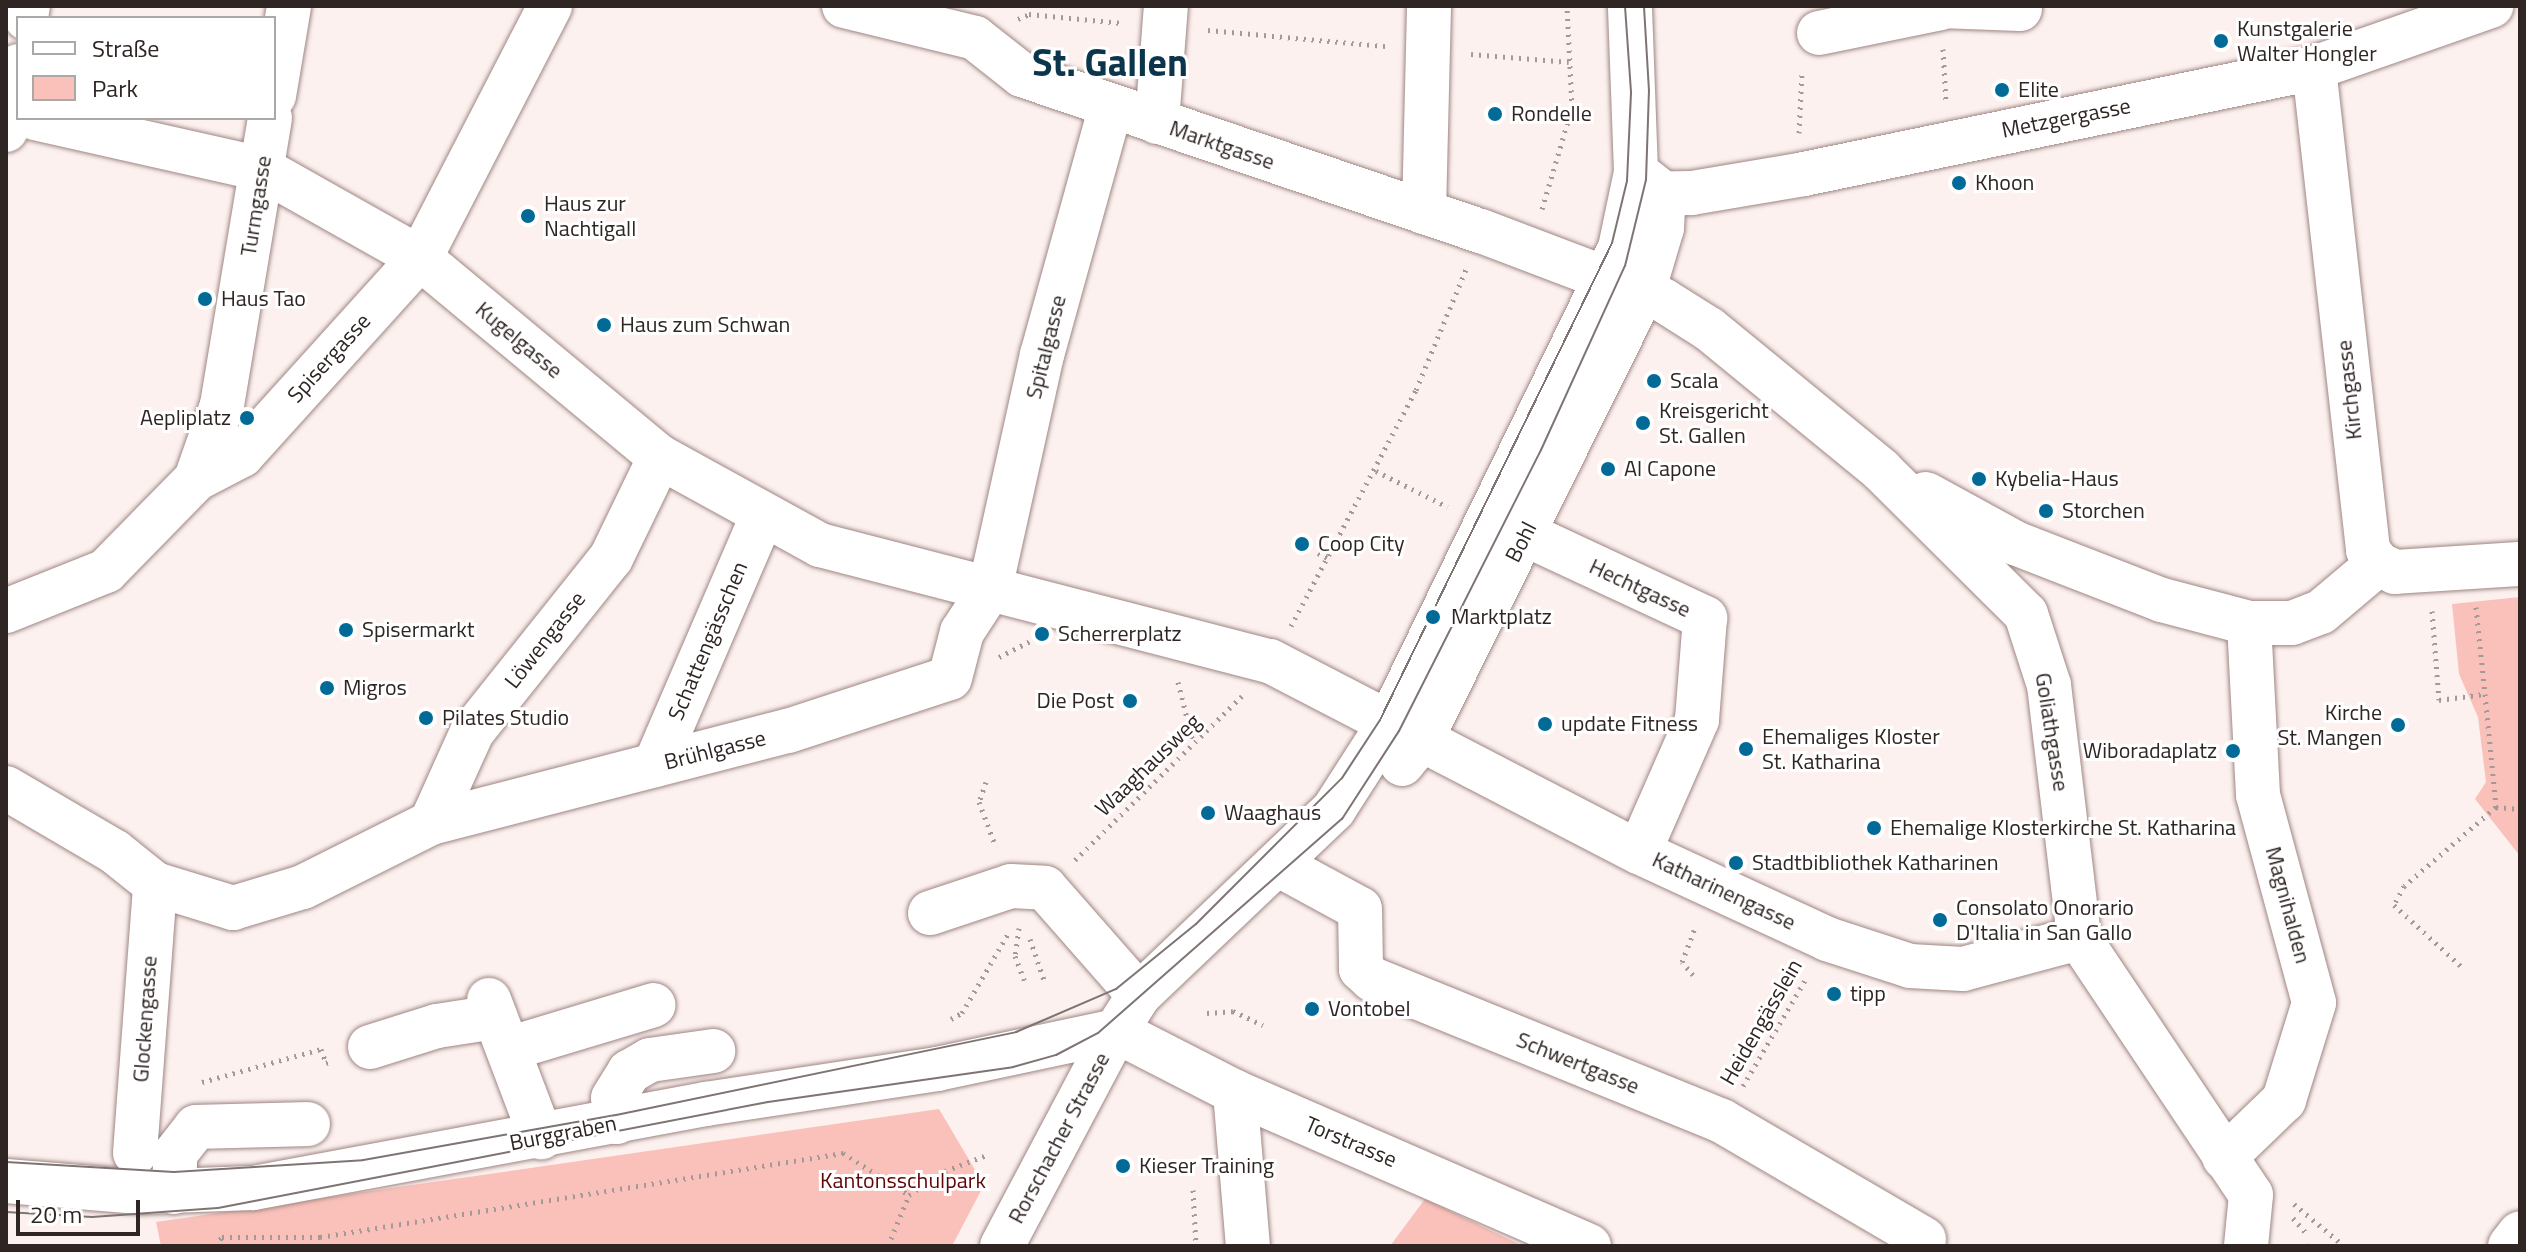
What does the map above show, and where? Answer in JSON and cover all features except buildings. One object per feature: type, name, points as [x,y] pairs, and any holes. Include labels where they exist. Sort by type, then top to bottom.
[{"type":"street","points":[[276,84],[289,6]]},
{"type":"street","name":"Spisergasse","points":[[6,611],[106,571],[196,479],[242,455],[420,258],[550,6]]},
{"type":"street","name":"Marktgasse","points":[[844,6],[975,38],[1022,75],[1481,231],[1626,284]]},
{"type":"street","points":[[1424,212],[1429,6]]},
{"type":"street","points":[[1626,284],[1644,186],[1630,6]]},
{"type":"street","name":"Metzgergasse","points":[[1644,186],[1804,174],[2314,68],[2491,6]]},
{"type":"street","points":[[1819,33],[2020,9]]},
{"type":"street","points":[[1157,122],[1165,16]]},
{"type":"street","name":"Kirchgasse","points":[[2314,68],[2359,484],[2368,550],[2378,564]]},
{"type":"street","name":"Spitalgasse","points":[[990,589],[1042,355],[1111,107]]},
{"type":"street","name":"Kugelgasse","points":[[22,120],[262,169],[420,258],[660,457],[762,516],[820,545],[990,589]]},
{"type":"street","name":"Turmgasse","points":[[196,479],[222,405],[270,120]]},
{"type":"street","name":"Goliathgasse","points":[[1626,284],[1709,329],[1881,470],[2026,614],[2049,685],[2079,938],[2224,1158]]},
{"type":"street","name":"Bohl","points":[[1116,1031],[1139,995],[1279,865],[1404,734],[1525,534],[1626,284]]},
{"type":"street","name":"Bohl","points":[[1404,734],[1626,284]]},
{"type":"street","name":"Löwengasse","points":[[431,823],[472,732],[611,558],[660,457]]},
{"type":"street","points":[[1881,470],[2015,543],[2162,600],[2249,623],[2292,623],[2321,612],[2378,564],[2395,572],[2520,564]]},
{"type":"street","name":"Schattengässchen","points":[[655,765],[762,516]]},
{"type":"street","name":"Hechtgasse","points":[[1525,534],[1705,618],[1697,720],[1639,852]]},
{"type":"street","points":[[990,589],[1270,661],[1404,734]]},
{"type":"street","name":"Brühlgasse","points":[[6,788],[115,852],[155,884],[233,908],[303,887],[431,823],[788,731],[950,678],[962,632],[990,589]]},
{"type":"street","name":"Magnihalden","points":[[2224,1158],[2284,1100],[2314,1003],[2258,795],[2249,623]]},
{"type":"street","name":"Katharinengasse","points":[[1404,734],[1639,852],[1827,939],[1910,966],[1963,969],[2079,938]]},
{"type":"street","name":"Schwertgasse","points":[[1279,865],[1360,909],[1361,969],[1372,979],[1722,1121],[1928,1244]]},
{"type":"street","name":"Glockengasse","points":[[135,1153],[155,884]]},
{"type":"street","points":[[930,913],[1011,886],[1033,900],[1139,995]]},
{"type":"street","points":[[370,1047],[437,1026],[654,1005]]},
{"type":"street","points":[[497,1022],[541,1137]]},
{"type":"street","name":"Torstrasse","points":[[1116,1031],[1235,1092],[1589,1246]]},
{"type":"street","name":"Burggraben","points":[[6,1181],[174,1192],[253,1188],[617,1122],[937,1069],[1116,1031]]},
{"type":"street","name":"Rorschacher Strasse","points":[[1002,1246],[1116,1031]]},
{"type":"street","points":[[617,1122],[613,1098],[629,1072],[650,1060],[713,1051]]},
{"type":"street","points":[[1235,1092],[1248,1246]]},
{"type":"street","points":[[174,1192],[175,1154],[196,1127],[308,1124]]},
{"type":"street","points":[[2224,1158],[2251,1195],[2246,1246]]},
{"type":"street","points":[[2510,1246],[2520,1233]]},
{"type":"path","points":[[1530,248],[1572,108],[1567,6]]},
{"type":"path","points":[[975,38],[1029,14],[1165,16],[1428,50],[1569,62]]},
{"type":"path","points":[[1941,17],[1947,112]]},
{"type":"path","points":[[1804,174],[1798,124],[1801,73],[1819,33]]},
{"type":"path","name":"Waaghausweg","points":[[1033,900],[1194,743],[1270,661],[1330,559],[1416,390],[1481,231]]},
{"type":"path","points":[[1376,471],[1456,511]]},
{"type":"path","points":[[1318,553],[1330,559]]},
{"type":"path","points":[[2427,570],[2439,700],[2485,694]]},
{"type":"path","points":[[2475,598],[2496,807]]},
{"type":"path","points":[[1166,634],[1194,743]]},
{"type":"path","points":[[2463,968],[2394,905],[2404,886],[2496,807],[2520,809]]},
{"type":"path","points":[[1693,975],[1682,962],[1713,886]]},
{"type":"path","points":[[1024,980],[1015,956],[1033,900]]},
{"type":"path","points":[[939,1026],[962,1013],[1014,924]]},
{"type":"path","name":"Heidengässlein","points":[[1722,1121],[1827,939]]},
{"type":"path","points":[[1030,941],[1044,980]]},
{"type":"path","points":[[1207,1013],[1233,1011],[1263,1025]]},
{"type":"path","points":[[217,1078],[321,1049],[326,1063],[370,1047]]},
{"type":"path","points":[[215,1246],[222,1237],[320,1237],[843,1153],[909,1195]]},
{"type":"path","points":[[888,1246],[909,1195],[945,1171],[987,1155]]},
{"type":"path","points":[[1193,1190],[1196,1246]]},
{"type":"path","points":[[2251,1195],[2282,1206],[2299,1203],[2344,1246]]},
{"type":"green space","points":[[2520,597],[2520,856],[2475,799],[2486,782],[2478,717],[2459,674],[2452,604]]},
{"type":"green space","name":"Kantonsschulpark","points":[[939,1109],[984,1185],[952,1246],[161,1246],[156,1222]]},
{"type":"green space","points":[[1425,1199],[1523,1246],[1390,1246]]},
{"type":"tram line","points":[[6,1162],[174,1172],[363,1160],[616,1115],[1016,1032],[1116,989],[1196,924],[1342,778],[1380,720],[1612,243],[1627,181],[1631,92],[1625,6]]},
{"type":"tram line","points":[[6,1212],[92,1217],[218,1208],[768,1102],[1013,1067],[1056,1055],[1098,1033],[1342,819],[1399,731],[1541,450],[1625,266],[1646,180],[1649,91],[1644,6]]},
{"type":"place","name":"Kunstgalerie Walter Hongler","points":[[2221,41]]},
{"type":"place","name":"Elite","points":[[2002,90]]},
{"type":"place","name":"Rondelle","points":[[1495,114]]},
{"type":"place","name":"Khoon","points":[[1959,183]]},
{"type":"place","name":"Haus zur Nachtigall","points":[[528,216]]},
{"type":"place","name":"Haus Tao","points":[[205,299]]},
{"type":"place","name":"Haus zum Schwan","points":[[604,325]]},
{"type":"place","name":"Scala","points":[[1654,381]]},
{"type":"place","name":"Aepliplatz","points":[[247,418]]},
{"type":"place","name":"Kreisgericht St. Gallen","points":[[1643,423]]},
{"type":"place","name":"Al Capone","points":[[1608,469]]},
{"type":"place","name":"Kybelia-Haus","points":[[1979,479]]},
{"type":"place","name":"Storchen","points":[[2046,511]]},
{"type":"place","name":"Coop City","points":[[1302,544]]},
{"type":"place","name":"Marktplatz","points":[[1433,617]]},
{"type":"place","name":"Spisermarkt","points":[[346,630]]},
{"type":"place","name":"Scherrerplatz","points":[[1042,634]]},
{"type":"place","name":"Migros","points":[[327,688]]},
{"type":"place","name":"Die Post","points":[[1130,701]]},
{"type":"place","name":"Pilates Studio","points":[[426,718]]},
{"type":"place","name":"update Fitness","points":[[1545,724]]},
{"type":"place","name":"Kirche St. Mangen","points":[[2398,725]]},
{"type":"place","name":"Ehemaliges Kloster St. Katharina","points":[[1746,749]]},
{"type":"place","name":"Wiboradaplatz","points":[[2233,751]]},
{"type":"place","name":"Waaghaus","points":[[1208,813]]},
{"type":"place","name":"Ehemalige Klosterkirche St. Katharina","points":[[1874,828]]},
{"type":"place","name":"Stadtbibliothek Katharinen","points":[[1736,863]]},
{"type":"place","name":"Consolato Onorario D'Italia in San Gallo","points":[[1940,920]]},
{"type":"place","name":"tipp","points":[[1834,994]]},
{"type":"place","name":"Vontobel","points":[[1312,1009]]},
{"type":"place","name":"Kieser Training","points":[[1123,1166]]},
{"type":"district","name":"St. Gallen","points":[[1110,63]]}]
